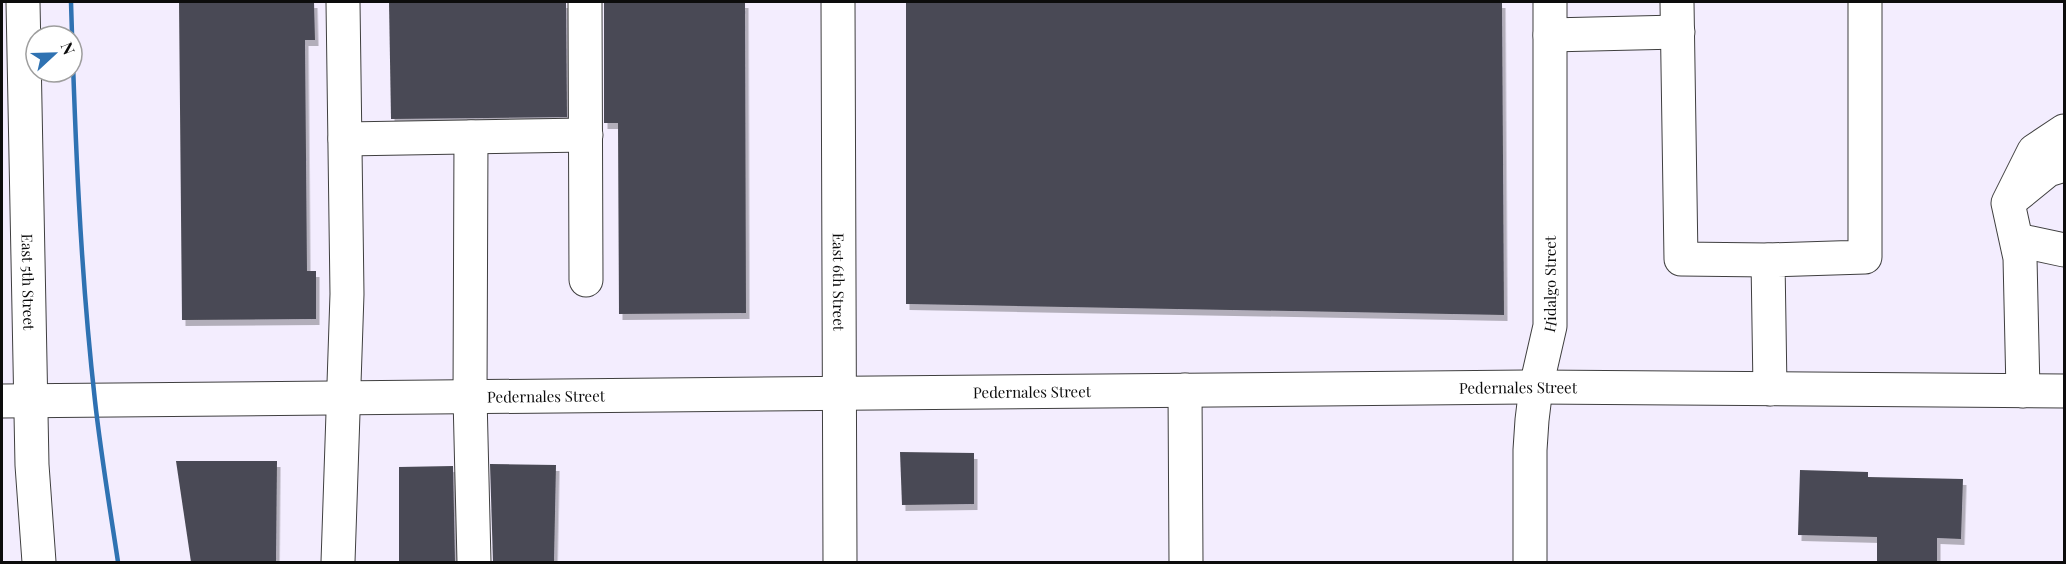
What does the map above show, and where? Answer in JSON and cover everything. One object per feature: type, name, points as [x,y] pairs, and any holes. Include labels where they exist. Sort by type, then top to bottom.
[{"type":"street","name":"East 5th Street","points":[[23,2],[13,61],[17,401],[32,465],[39,562]]},
{"type":"street","points":[[338,562],[346,294],[343,2]]},
{"type":"street","points":[[585,2],[586,280]]},
{"type":"street","name":"East 6th Street","points":[[838,2],[840,562]]},
{"type":"street","name":"Hidalgo Street","points":[[1530,562],[1530,450],[1536,387],[1550,326],[1550,2]]},
{"type":"street","points":[[1550,34],[1677,17],[1681,259],[1768,260],[1865,257],[1865,2]]},
{"type":"street","points":[[2023,391],[2020,258],[2008,203],[2034,150],[2064,131]]},
{"type":"street","points":[[345,139],[586,135]]},
{"type":"street","points":[[471,137],[470,397],[474,562]]},
{"type":"street","points":[[2008,203],[2048,170],[2064,165]]},
{"type":"street","points":[[2017,240],[2064,250]]},
{"type":"street","points":[[1768,260],[1770,389]]},
{"type":"street","name":"Pedernales Street","points":[[17,401],[1536,387],[2064,391]]},
{"type":"street","points":[[1185,390],[1186,562]]},
{"type":"building","points":[[179,2],[314,2],[315,40],[305,40],[307,271],[316,271],[316,319],[182,320]]},
{"type":"building","points":[[389,2],[566,2],[567,117],[391,119]]},
{"type":"building","points":[[604,2],[745,2],[746,313],[619,314],[618,123],[604,123]]},
{"type":"building","points":[[906,2],[1502,2],[1504,315],[906,304]]},
{"type":"building","points":[[900,452],[974,453],[974,504],[902,505]]},
{"type":"building","points":[[176,461],[277,461],[276,562],[191,562]]},
{"type":"building","points":[[490,464],[556,465],[554,562],[493,562]]},
{"type":"building","points":[[453,466],[455,562],[399,562],[399,467]]},
{"type":"building","points":[[1800,470],[1868,472],[1868,477],[1963,479],[1961,539],[1937,538],[1937,562],[1877,562],[1877,537],[1798,535]]},
{"type":"railway","points":[[71,2],[76,151],[85,301],[97,421],[118,562]]}]
